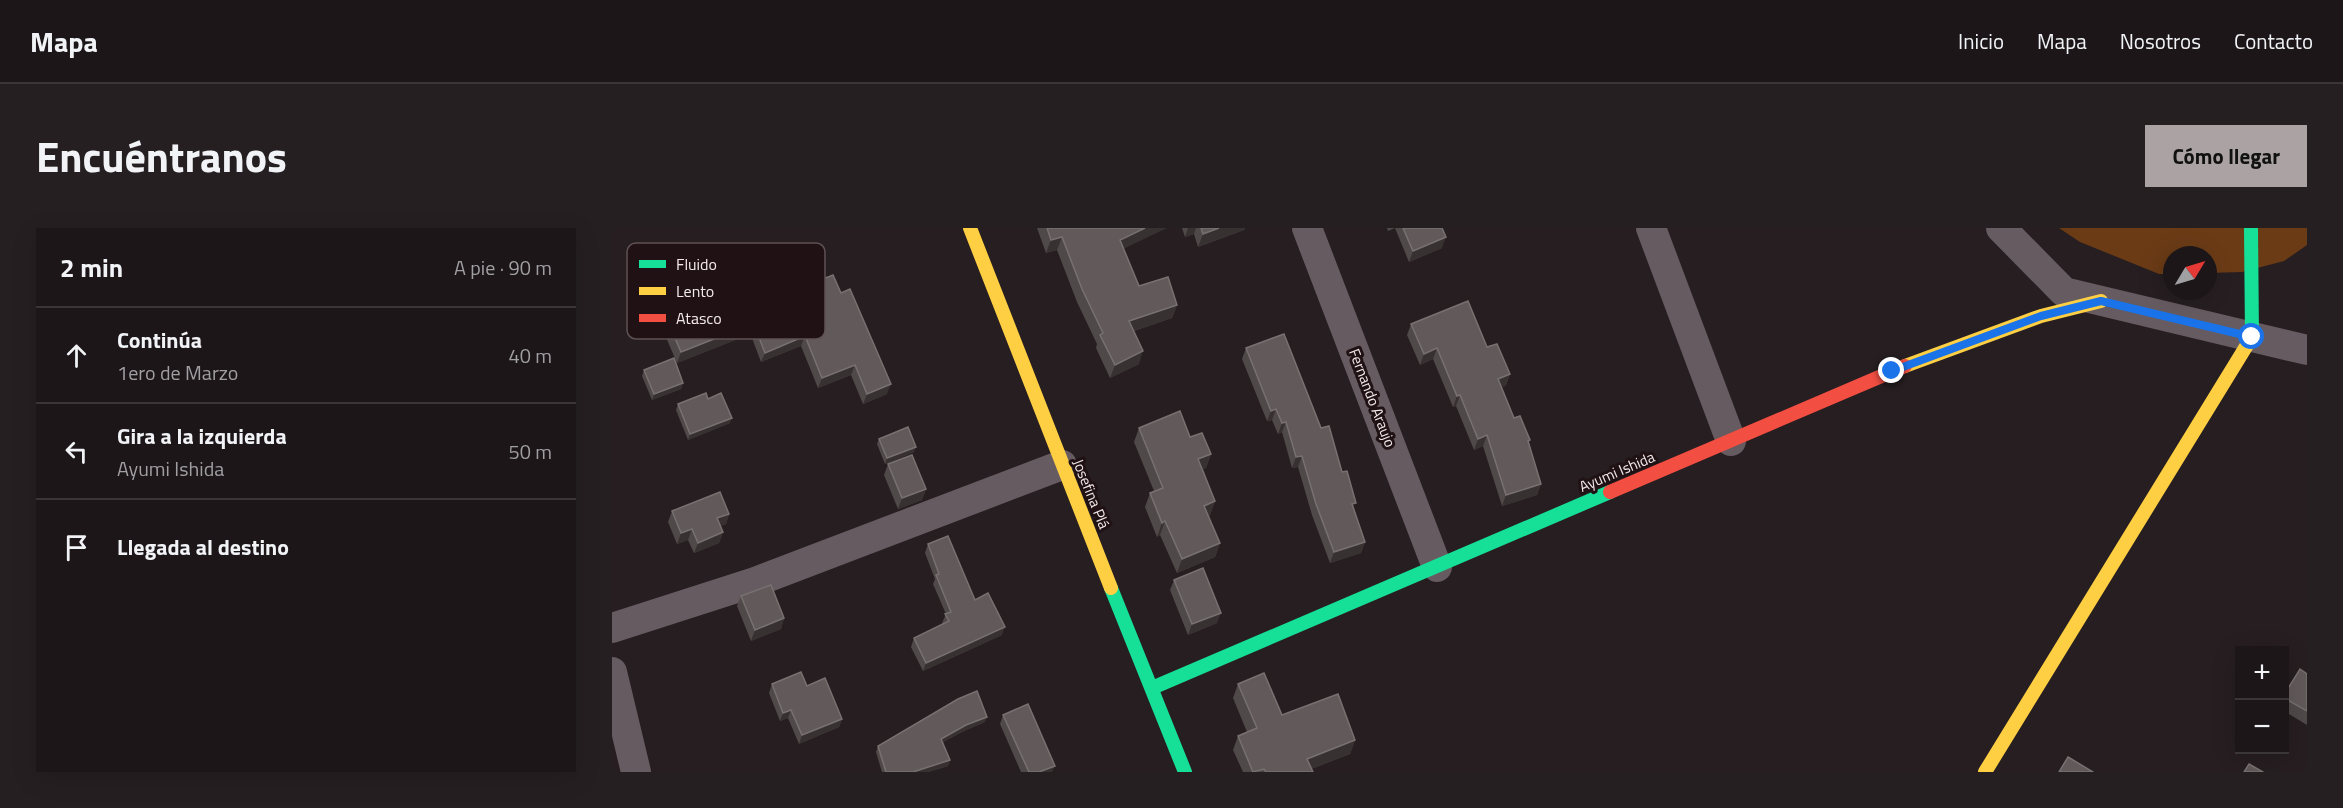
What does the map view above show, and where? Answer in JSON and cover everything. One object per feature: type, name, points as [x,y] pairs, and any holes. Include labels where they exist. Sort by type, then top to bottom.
[{"type":"street","name":"Josefina Plá","points":[[970,228],[1185,772]]},
{"type":"street","name":"Fernando Araujo","points":[[1307,228],[1437,567]]},
{"type":"street","points":[[1651,228],[1731,441]]},
{"type":"street","points":[[2001,228],[2064,292],[2307,350]]},
{"type":"street","points":[[1985,772],[2252,337],[2251,228]]},
{"type":"street","name":"Ayumi Ishida","points":[[1152,688],[1892,371],[2041,316],[2101,301]]},
{"type":"street","points":[[612,628],[755,582],[1062,465]]},
{"type":"street","points":[[612,672],[636,772]]},
{"type":"shaded area","points":[[2059,228],[2307,228],[2307,245],[2284,261],[2242,272],[2217,273],[2217,246],[2163,246],[2163,274],[2159,274],[2080,242]]},
{"type":"building","points":[[1047,228],[1145,228],[1120,240],[1139,286],[1168,277],[1177,305],[1129,321],[1143,351],[1115,365],[1100,335],[1103,333],[1082,289],[1062,237],[1051,240]]},
{"type":"building","points":[[1201,228],[1219,228],[1203,234]]},
{"type":"building","points":[[1403,228],[1442,228],[1446,237],[1413,251]]},
{"type":"building","points":[[833,275],[841,293],[850,289],[891,384],[867,394],[855,365],[822,378],[806,339],[825,339],[825,278]]},
{"type":"building","points":[[1468,301],[1487,347],[1497,344],[1510,374],[1498,379],[1514,418],[1520,416],[1530,440],[1528,441],[1541,484],[1506,495],[1487,435],[1478,439],[1437,348],[1424,354],[1411,324]]},
{"type":"building","points":[[1284,334],[1321,428],[1329,426],[1342,472],[1347,471],[1356,503],[1352,504],[1365,542],[1334,552],[1316,504],[1302,456],[1296,457],[1286,422],[1282,423],[1276,409],[1271,411],[1246,348]]},
{"type":"building","points":[[675,339],[714,339],[681,352]]},
{"type":"building","points":[[760,339],[798,339],[765,353]]},
{"type":"building","points":[[674,358],[683,383],[654,394],[644,370]]},
{"type":"building","points":[[706,393],[708,399],[721,393],[732,418],[690,434],[678,404]]},
{"type":"building","points":[[1180,411],[1190,437],[1202,433],[1211,454],[1198,459],[1215,501],[1204,506],[1220,543],[1182,559],[1165,521],[1162,523],[1150,493],[1163,488],[1139,428]]},
{"type":"building","points":[[908,427],[916,447],[887,458],[879,439]]},
{"type":"building","points":[[912,455],[926,489],[902,498],[888,464]]},
{"type":"building","points":[[720,492],[729,514],[717,518],[723,532],[698,543],[692,529],[681,533],[672,511]]},
{"type":"building","points":[[948,536],[975,600],[988,593],[1005,627],[926,663],[914,638],[949,621],[945,614],[951,612],[936,575],[939,574],[928,544]]},
{"type":"building","points":[[1203,568],[1221,613],[1192,624],[1174,580]]},
{"type":"building","points":[[771,585],[784,618],[755,630],[741,596]]},
{"type":"building","points":[[2300,669],[2307,674],[2307,711],[2289,701],[2289,687]]},
{"type":"building","points":[[801,672],[807,686],[825,678],[842,719],[802,735],[791,710],[783,713],[772,684]]},
{"type":"building","points":[[1264,673],[1282,715],[1338,694],[1355,740],[1307,759],[1313,772],[1266,772],[1264,769],[1253,772],[1238,736],[1257,728],[1238,684]]},
{"type":"building","points":[[977,691],[987,717],[966,725],[941,739],[950,760],[913,772],[886,772],[878,746],[958,699]]},
{"type":"building","points":[[1028,704],[1055,766],[1039,772],[1029,772],[1003,715]]},
{"type":"building","points":[[2068,757],[2093,772],[2059,772]]},
{"type":"building","points":[[2249,764],[2263,772],[2244,772]]},
{"type":"traffic: fast","points":[[2247,345],[2252,337],[2251,228]]},
{"type":"traffic: fast","points":[[1152,688],[1610,492]]},
{"type":"traffic: fast","points":[[1111,588],[1185,772]]},
{"type":"traffic: slow","points":[[970,228],[1111,588]]},
{"type":"traffic: slow","points":[[1905,366],[2041,316],[2101,301]]},
{"type":"traffic: slow","points":[[1985,772],[2247,345]]},
{"type":"traffic: jam","points":[[1610,492],[1905,366]]},
{"type":"route","points":[[1892,371],[2041,316],[2101,301],[2252,337]]}]
